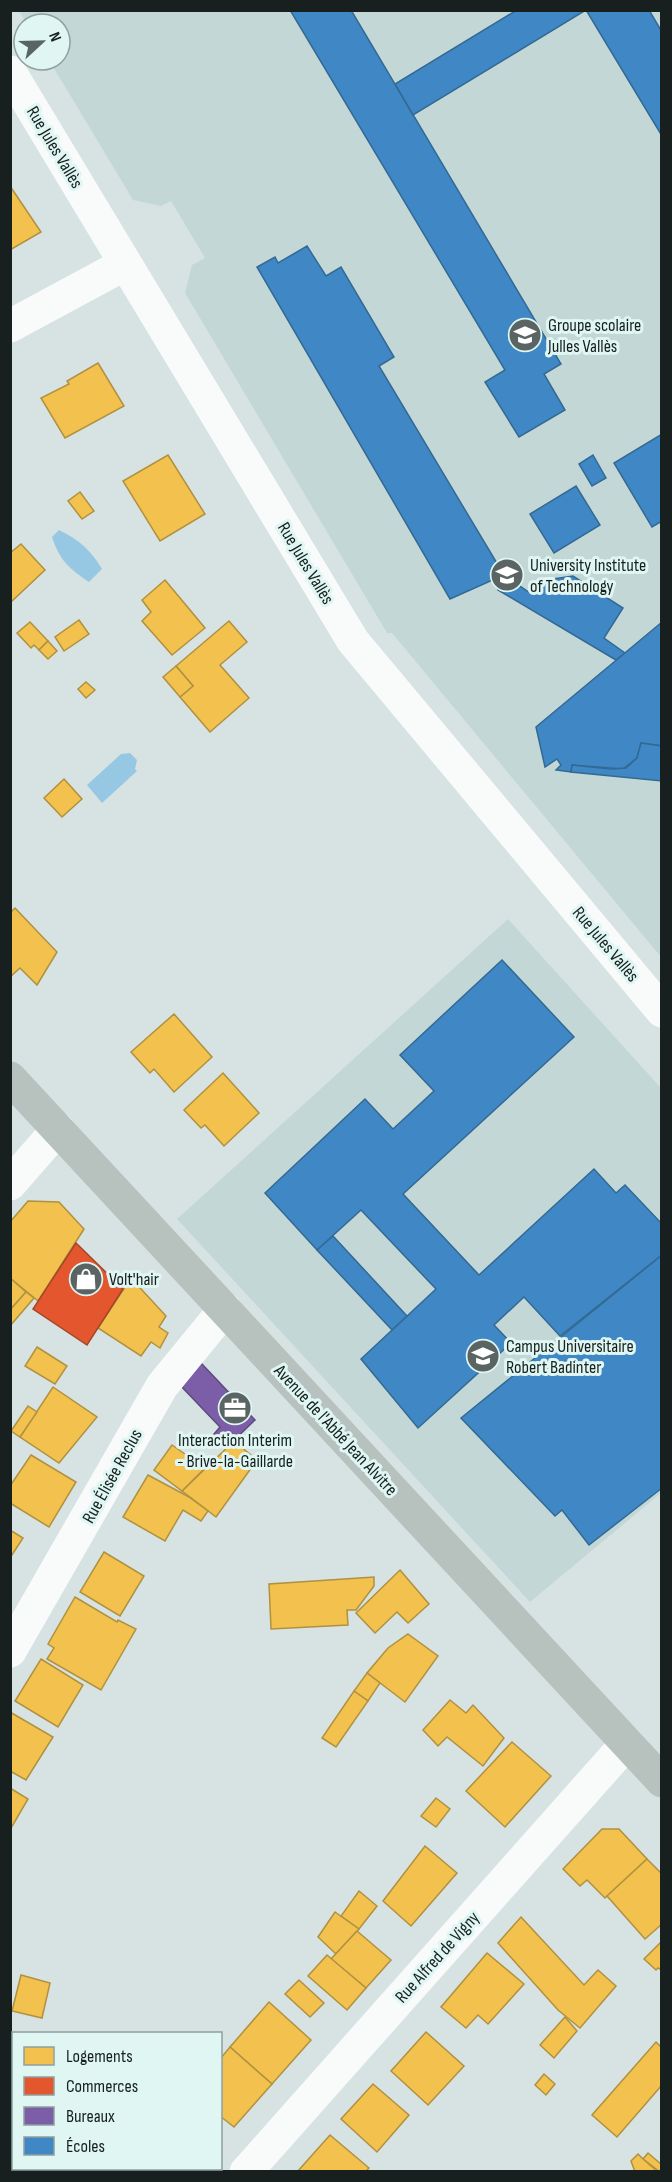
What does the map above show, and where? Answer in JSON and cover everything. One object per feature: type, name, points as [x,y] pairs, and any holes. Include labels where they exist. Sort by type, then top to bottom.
[{"type":"main road","name":"Avenue de l'Abbé Jean Alvitre","points":[[10,1078],[662,1781]]},
{"type":"street","name":"Rue Jules Vallès","points":[[10,72],[353,641],[662,1011]]},
{"type":"street","points":[[10,326],[125,264]]},
{"type":"street","points":[[10,1184],[58,1129]]},
{"type":"street","name":"Rue Élisée Reclus","points":[[10,1651],[162,1386],[225,1309]]},
{"type":"street","name":"Rue Alfred de Vigny","points":[[246,2172],[627,1743]]},
{"type":"shaded area","points":[[661,11],[661,957],[392,633],[387,633],[185,293],[192,265],[205,258],[171,201],[161,206],[133,200],[56,72],[72,72],[72,12],[20,12]]},
{"type":"shaded area","name":"Campus Universitaire Robert Badinter","points":[[508,919],[661,1088],[661,1493],[530,1602],[177,1219]]},
{"type":"water","points":[[59,530],[84,546],[102,569],[89,582],[75,572],[61,557],[52,537]]},
{"type":"water","points":[[130,753],[137,760],[135,769],[137,771],[102,803],[87,785],[121,754]]},
{"type":"building: Logements","points":[[10,186],[41,232],[10,250]]},
{"type":"building: Logements","points":[[98,363],[124,406],[65,438],[41,398],[69,384],[67,381]]},
{"type":"building: Logements","points":[[168,455],[205,514],[160,541],[123,481]]},
{"type":"building: Logements","points":[[80,492],[94,511],[82,519],[68,501]]},
{"type":"building: Logements","points":[[21,544],[45,570],[11,602],[10,553]]},
{"type":"building: Logements","points":[[165,580],[205,628],[172,655],[142,621],[151,612],[142,600]]},
{"type":"building: Logements","points":[[79,620],[89,634],[64,651],[55,637]]},
{"type":"building: Logements","points":[[229,621],[247,642],[220,665],[249,698],[210,732],[180,697],[193,686],[176,666]]},
{"type":"building: Logements","points":[[30,622],[48,641],[39,650],[34,645],[31,648],[17,633]]},
{"type":"building: Logements","points":[[48,641],[57,651],[48,659],[39,650]]},
{"type":"building: Logements","points":[[176,666],[193,686],[180,697],[163,677]]},
{"type":"building: Logements","points":[[86,682],[95,690],[86,698],[78,689]]},
{"type":"building: Logements","points":[[64,779],[82,799],[62,817],[44,798]]},
{"type":"building: Logements","points":[[15,908],[57,952],[37,985],[20,968],[10,977],[10,913]]},
{"type":"building: Logements","points":[[174,1014],[212,1057],[174,1092],[154,1069],[150,1073],[131,1052]]},
{"type":"building: Logements","points":[[223,1073],[259,1113],[224,1146],[205,1125],[201,1128],[184,1110]]},
{"type":"building: Logements","points":[[28,1201],[59,1202],[84,1229],[38,1301],[10,1278],[10,1222]]},
{"type":"building: Logements","points":[[10,1278],[26,1292],[10,1310]]},
{"type":"building: Logements","points":[[131,1278],[166,1316],[159,1327],[168,1333],[160,1348],[151,1342],[141,1356],[98,1328]]},
{"type":"building: Logements","points":[[26,1292],[34,1298],[10,1326],[10,1310]]},
{"type":"building: Logements","points":[[37,1347],[67,1366],[55,1384],[25,1366]]},
{"type":"building: Logements","points":[[53,1387],[97,1417],[59,1463],[20,1437]]},
{"type":"building: Logements","points":[[28,1406],[37,1412],[20,1437],[11,1431]]},
{"type":"building: Logements","points":[[234,1441],[257,1460],[216,1517],[182,1491]]},
{"type":"building: Logements","points":[[172,1445],[205,1468],[182,1491],[154,1470]]},
{"type":"building: Logements","points":[[31,1455],[76,1482],[49,1527],[10,1503],[10,1486]]},
{"type":"building: Logements","points":[[148,1475],[189,1497],[208,1511],[201,1521],[183,1510],[165,1541],[123,1517]]},
{"type":"building: Logements","points":[[10,1530],[23,1538],[10,1558]]},
{"type":"building: Logements","points":[[104,1552],[144,1576],[120,1616],[80,1592]]},
{"type":"building: Logements","points":[[400,1570],[429,1604],[408,1623],[397,1612],[375,1633],[356,1613]]},
{"type":"building: Logements","points":[[374,1577],[374,1586],[356,1610],[347,1610],[348,1625],[271,1629],[269,1584]]},
{"type":"building: Logements","points":[[75,1597],[117,1622],[118,1620],[136,1629],[101,1690],[47,1659],[54,1648],[48,1644]]},
{"type":"building: Logements","points":[[408,1634],[438,1656],[405,1702],[367,1673],[388,1648]]},
{"type":"building: Logements","points":[[41,1659],[83,1685],[58,1727],[15,1701]]},
{"type":"building: Logements","points":[[367,1673],[380,1683],[368,1701],[354,1691]]},
{"type":"building: Logements","points":[[354,1691],[368,1701],[336,1747],[322,1738]]},
{"type":"building: Logements","points":[[450,1700],[466,1713],[473,1705],[504,1738],[483,1766],[447,1737],[438,1746],[423,1730]]},
{"type":"building: Logements","points":[[10,1712],[53,1737],[26,1780],[10,1771]]},
{"type":"building: Logements","points":[[512,1742],[551,1776],[505,1827],[466,1791]]},
{"type":"building: Logements","points":[[10,1788],[28,1799],[10,1830]]},
{"type":"building: Logements","points":[[436,1798],[450,1809],[436,1827],[421,1816]]},
{"type":"building: Logements","points":[[602,1829],[619,1829],[647,1859],[605,1898],[587,1880],[580,1886],[563,1869]]},
{"type":"building: Logements","points":[[425,1846],[457,1873],[411,1926],[383,1901]]},
{"type":"building: Logements","points":[[647,1859],[662,1874],[662,1924],[645,1939],[607,1896]]},
{"type":"building: Logements","points":[[359,1891],[377,1906],[359,1929],[341,1916]]},
{"type":"building: Logements","points":[[335,1912],[359,1929],[336,1954],[318,1937]]},
{"type":"building: Logements","points":[[521,1917],[584,1985],[598,1970],[616,1986],[580,2028],[558,2010],[498,1943]]},
{"type":"building: Logements","points":[[357,1931],[391,1960],[366,1988],[331,1959]]},
{"type":"building: Logements","points":[[662,1941],[662,1970],[658,1968],[656,1970],[644,1959]]},
{"type":"building: Logements","points":[[487,1953],[524,1984],[488,2024],[478,2015],[466,2028],[441,2007]]},
{"type":"building: Logements","points":[[327,1955],[366,1988],[347,2010],[308,1976]]},
{"type":"building: Logements","points":[[21,1975],[50,1983],[42,2018],[12,2011]]},
{"type":"building: Logements","points":[[299,1980],[324,2003],[310,2017],[285,1994]]},
{"type":"building: Logements","points":[[269,2002],[311,2040],[272,2084],[230,2047]]},
{"type":"building: Logements","points":[[565,2017],[577,2031],[554,2058],[540,2045]]},
{"type":"building: Logements","points":[[426,2032],[464,2066],[428,2105],[391,2071]]},
{"type":"building: Logements","points":[[656,2042],[662,2048],[662,2085],[617,2137],[592,2115]]},
{"type":"building: Logements","points":[[230,2047],[272,2084],[234,2127],[222,2118],[222,2057]]},
{"type":"building: Logements","points":[[544,2074],[555,2084],[546,2095],[535,2085]]},
{"type":"building: Logements","points":[[373,2084],[409,2115],[377,2152],[341,2119]]},
{"type":"building: Logements","points":[[330,2135],[369,2168],[365,2172],[297,2172]]},
{"type":"building: Logements","points":[[648,2153],[662,2165],[660,2172],[643,2159]]},
{"type":"building: Logements","points":[[638,2154],[658,2172],[635,2172],[631,2161]]},
{"type":"building: Logements","points":[[140,2170],[196,2170],[194,2172],[142,2172]]},
{"type":"building: Commerces","points":[[76,1243],[123,1289],[87,1345],[33,1309]]},
{"type":"building: Bureaux","points":[[201,1363],[255,1420],[226,1448],[214,1434],[220,1427],[179,1384]]},
{"type":"building: Écoles","points":[[290,10],[351,10],[561,364],[544,374],[565,410],[519,437],[485,382],[505,370]]},
{"type":"building: Écoles","points":[[517,10],[586,10],[413,115],[395,84]]},
{"type":"building: Écoles","points":[[586,10],[649,10],[662,32],[662,136]]},
{"type":"building: Écoles","points":[[307,246],[326,276],[341,267],[394,357],[379,366],[504,575],[450,599],[257,267],[275,257],[278,263]]},
{"type":"building: Écoles","points":[[662,434],[662,521],[652,527],[614,463]]},
{"type":"building: Écoles","points":[[593,455],[606,478],[592,486],[579,464]]},
{"type":"building: Écoles","points":[[576,486],[600,525],[554,553],[530,514]]},
{"type":"building: Écoles","points":[[504,575],[530,593],[540,578],[546,580],[573,576],[623,608],[604,638],[625,653],[616,660],[498,590],[495,580]]},
{"type":"building: Écoles","points":[[662,622],[662,746],[641,743],[637,758],[623,769],[572,765],[571,772],[556,770],[561,765],[557,759],[545,767],[536,727]]},
{"type":"building: Écoles","points":[[641,743],[662,746],[662,781],[571,772],[572,765],[611,769],[626,768],[637,758]]},
{"type":"building: Écoles","points":[[502,960],[574,1037],[403,1194],[479,1275],[594,1169],[616,1193],[625,1185],[662,1224],[662,1255],[560,1336],[524,1297],[494,1325],[511,1343],[418,1428],[361,1359],[436,1289],[361,1210],[317,1250],[265,1193],[365,1099],[393,1129],[434,1091],[400,1055]]},
{"type":"building: Écoles","points":[[333,1236],[407,1316],[392,1330],[317,1250]]},
{"type":"building: Écoles","points":[[662,1255],[662,1488],[589,1545],[562,1510],[555,1516],[461,1418]]},
{"type":"place","name":"Groupe scolaire Julles Vallès","points":[[525,335]]},
{"type":"place","name":"University Institute of Technology","points":[[507,575]]},
{"type":"place","name":"Volt'hair","points":[[86,1279]]},
{"type":"place","name":"Campus Universitaire Robert Badinter","points":[[483,1356]]},
{"type":"place","name":"Interaction Interim - Brive-la-Gaillarde","points":[[235,1408]]}]
